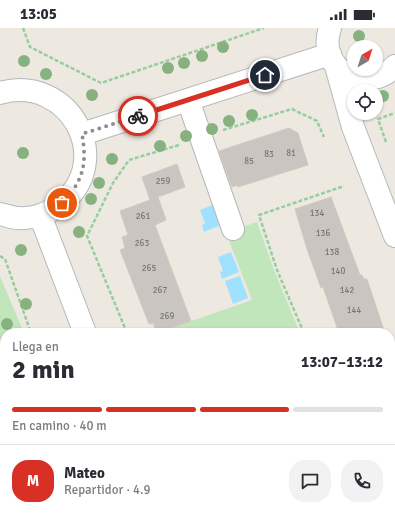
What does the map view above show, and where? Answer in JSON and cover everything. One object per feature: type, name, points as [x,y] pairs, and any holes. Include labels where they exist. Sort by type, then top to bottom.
[{"type":"street","points":[[329,42],[345,74],[355,78],[367,80],[378,78],[389,72],[395,66]]},
{"type":"street","points":[[82,134],[188,100],[329,42]]},
{"type":"street","points":[[329,42],[353,127],[395,236]]},
{"type":"street","points":[[0,92],[20,90],[45,94],[64,107],[72,115],[82,134],[85,150],[84,164],[80,178],[73,191],[62,203],[52,210],[40,215],[18,218],[0,214]]},
{"type":"street","points":[[188,100],[234,229]]},
{"type":"street","points":[[40,215],[83,328]]},
{"type":"path","points":[[23,28],[30,47],[101,83],[264,28]]},
{"type":"path","points":[[277,113],[292,109],[317,121],[324,137]]},
{"type":"path","points":[[383,118],[395,114]]},
{"type":"path","points":[[125,328],[88,236],[113,183],[129,160],[142,157]]},
{"type":"path","points":[[302,328],[277,270],[259,215],[344,186]]},
{"type":"path","points":[[0,256],[5,259],[29,328]]},
{"type":"green space","points":[[257,222],[274,270],[298,328],[171,328],[252,300],[226,233]]},
{"type":"green space","points":[[0,276],[22,328],[0,328]]},
{"type":"water","points":[[213,205],[221,225],[204,232],[202,225],[205,223],[200,210]]},
{"type":"water","points":[[231,252],[239,272],[222,279],[220,272],[223,271],[218,257]]},
{"type":"water","points":[[240,276],[248,298],[233,304],[225,281]]},
{"type":"building","points":[[289,128],[298,133],[308,165],[238,187],[237,185],[232,187],[219,151]]},
{"type":"building","points":[[177,164],[185,187],[158,197],[166,220],[155,225],[191,321],[171,328],[155,328],[153,323],[149,324],[120,250],[125,248],[122,237],[128,235],[120,211],[150,200],[142,177]]},
{"type":"building","points":[[331,197],[360,275],[362,275],[364,279],[367,279],[383,328],[337,328],[323,287],[321,288],[307,249],[295,209]]},
{"type":"way so far","points":[[62,203],[73,191],[80,178],[84,164],[85,150],[82,134],[138,116]]},
{"type":"route","points":[[138,116],[265,75]]}]
